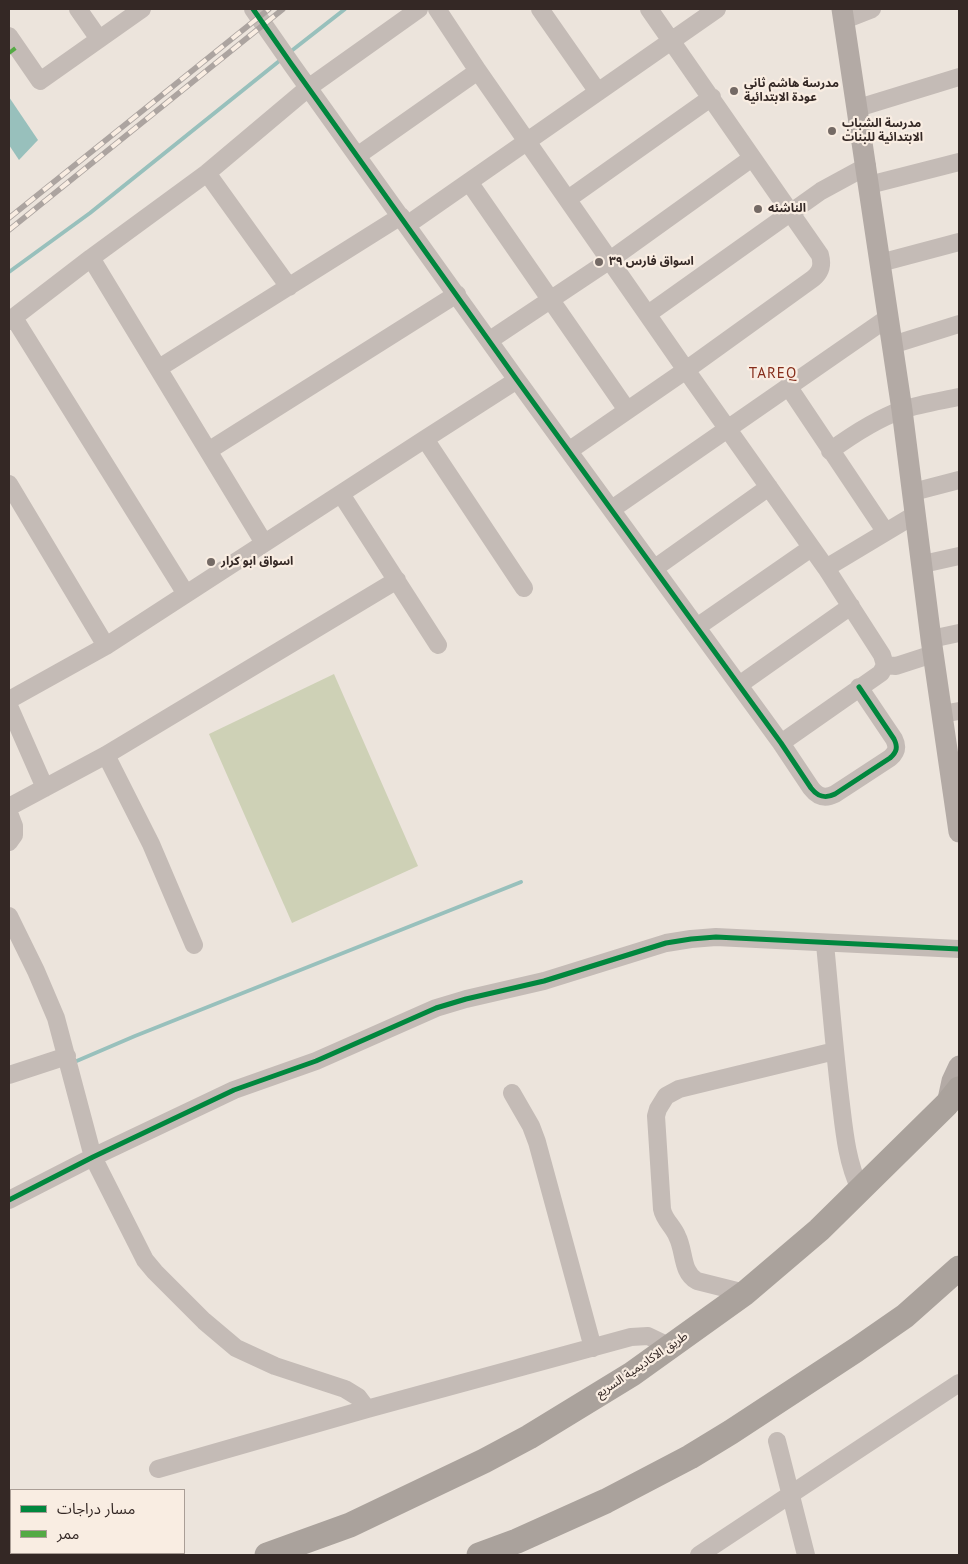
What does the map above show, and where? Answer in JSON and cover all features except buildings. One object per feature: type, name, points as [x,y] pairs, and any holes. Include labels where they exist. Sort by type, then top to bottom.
[{"type":"highway","name":"طريق الاكاديمية السريع","points":[[267,1555],[350,1525],[484,1461],[529,1437],[632,1374],[745,1293],[819,1230],[953,1096]]},
{"type":"highway","points":[[479,1555],[606,1502],[690,1457],[856,1350],[905,1316],[957,1272]]},
{"type":"main road","points":[[843,14],[889,317],[923,564],[932,647],[951,713],[959,832]]},
{"type":"main road","points":[[953,1096],[952,1081],[959,1066]]},
{"type":"street","points":[[78,9],[99,39]]},
{"type":"street","points":[[11,45],[40,81],[142,9]]},
{"type":"street","points":[[253,9],[518,380],[781,743],[815,794],[822,797],[829,797],[835,794],[890,758],[897,749],[896,744],[859,688]]},
{"type":"street","points":[[186,594],[11,319],[207,173],[308,88],[419,9]]},
{"type":"street","points":[[437,9],[686,370],[826,568],[882,655],[885,665],[881,673],[781,743]]},
{"type":"street","points":[[540,9],[598,92]]},
{"type":"street","points":[[570,450],[686,370],[818,275],[822,262],[820,255],[790,214],[712,97],[649,9]]},
{"type":"street","points":[[159,368],[289,287],[469,182],[717,9]]},
{"type":"street","points":[[843,14],[872,9]]},
{"type":"street","points":[[358,156],[478,71]]},
{"type":"street","points":[[858,108],[959,77]]},
{"type":"street","points":[[568,199],[712,97]]},
{"type":"street","points":[[490,340],[610,260],[752,158]]},
{"type":"street","points":[[648,314],[833,183],[959,162]]},
{"type":"street","points":[[207,173],[289,287]]},
{"type":"street","points":[[469,182],[627,410]]},
{"type":"street","points":[[880,264],[959,242]]},
{"type":"street","points":[[91,258],[264,543]]},
{"type":"street","points":[[208,451],[457,294]]},
{"type":"street","points":[[612,509],[889,317]]},
{"type":"street","points":[[892,345],[959,324]]},
{"type":"street","points":[[9,700],[106,646],[518,380]]},
{"type":"street","points":[[788,386],[885,531]]},
{"type":"street","points":[[830,451],[864,428],[902,410],[959,397]]},
{"type":"street","points":[[425,439],[524,588]]},
{"type":"street","points":[[913,492],[959,480]]},
{"type":"street","points":[[9,484],[106,646]]},
{"type":"street","points":[[655,568],[769,487]]},
{"type":"street","points":[[341,494],[438,645]]},
{"type":"street","points":[[826,568],[916,514]]},
{"type":"street","points":[[697,626],[811,548]]},
{"type":"street","points":[[923,564],[959,556]]},
{"type":"street","points":[[9,807],[106,754],[397,580]]},
{"type":"street","points":[[739,685],[851,606]]},
{"type":"street","points":[[885,665],[896,666],[959,633]]},
{"type":"street","points":[[9,706],[44,788]]},
{"type":"street","points":[[106,754],[151,844],[194,945]]},
{"type":"street","points":[[9,812],[14,826],[14,835],[9,842]]},
{"type":"street","points":[[9,916],[36,971],[56,1018],[93,1157],[145,1260],[154,1272],[204,1321],[236,1348],[275,1366],[345,1389],[358,1397],[367,1409]]},
{"type":"street","points":[[9,1200],[93,1157],[234,1090],[316,1061],[451,1003],[530,985],[666,943],[716,937],[959,950]]},
{"type":"street","points":[[825,944],[848,1158],[860,1189]]},
{"type":"street","points":[[745,1293],[698,1281],[687,1270],[679,1239],[667,1221],[662,1209],[656,1124],[658,1109],[666,1096],[679,1089],[835,1051]]},
{"type":"street","points":[[9,1075],[67,1056]]},
{"type":"street","points":[[512,1093],[531,1126],[537,1142],[593,1348]]},
{"type":"street","points":[[158,1469],[367,1409],[640,1336],[648,1336],[671,1347]]},
{"type":"street","points":[[699,1555],[959,1383]]},
{"type":"street","points":[[777,1441],[806,1555]]},
{"type":"green space","points":[[334,674],[418,866],[292,923],[209,734]]},
{"type":"water","points":[[9,97],[38,140],[19,160],[9,145]]},
{"type":"waterway","points":[[290,52],[345,9]]},
{"type":"waterway","points":[[9,272],[90,213],[283,58]]},
{"type":"waterway","points":[[72,1063],[521,882]]},
{"type":"railway","points":[[9,218],[269,9]]},
{"type":"railway","points":[[9,230],[283,9]]},
{"type":"marked path","points":[[9,53],[17,47]]},
{"type":"cycle path","points":[[253,9],[517,380],[781,743],[811,788],[822,796],[835,794],[894,754],[896,747],[894,739],[859,687]]},
{"type":"cycle path","points":[[9,1200],[93,1157],[234,1090],[316,1061],[436,1008],[544,981],[666,943],[716,937],[959,949]]},
{"type":"place","name":"مدرسة هاشم ثاني عودة الابتدائية","points":[[734,91]]},
{"type":"place","name":"مدرسة الشباب الابتدائية للبنات","points":[[832,131]]},
{"type":"place","name":"الناشئه","points":[[758,209]]},
{"type":"place","name":"اسواق فارس ٣٩","points":[[599,262]]},
{"type":"place","name":"اسواق ابو كرار","points":[[211,562]]},
{"type":"district","name":"TAREQ","points":[[773,374]]}]
